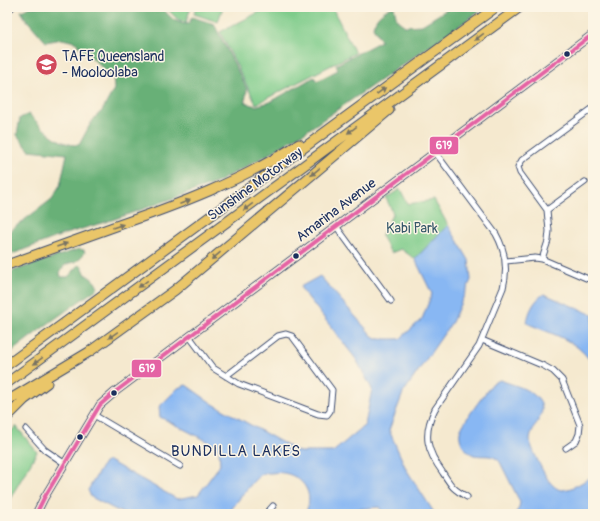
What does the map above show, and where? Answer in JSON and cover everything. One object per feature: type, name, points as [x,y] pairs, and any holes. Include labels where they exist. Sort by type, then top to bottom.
[{"type":"highway","name":"Sunshine Motorway","points":[[7,365],[496,7]]},
{"type":"highway","name":"Sunshine Motorway","points":[[7,383],[520,7]]},
{"type":"highway","points":[[7,401],[64,368],[102,343],[175,290],[403,98],[406,91]]},
{"type":"highway","points":[[7,265],[207,193],[265,164],[318,132],[327,131]]},
{"type":"highway","points":[[7,417],[24,400],[58,375],[64,368]]},
{"type":"street","points":[[7,10],[11,7]]},
{"type":"street","name":"Amarina Avenue","points":[[36,514],[64,463],[100,406],[122,386],[593,34]]},
{"type":"street","points":[[542,259],[548,241],[549,231],[547,210],[520,173],[518,167],[522,160],[593,108]]},
{"type":"street","points":[[435,152],[496,234],[506,261],[503,288],[482,340],[435,409],[430,419],[427,435],[429,451],[434,462],[454,490],[467,497]]},
{"type":"street","points":[[547,210],[585,182]]},
{"type":"street","points":[[336,226],[391,301]]},
{"type":"street","points":[[506,261],[534,258],[542,259],[593,281]]},
{"type":"street","points":[[189,336],[213,368],[226,376],[239,384],[318,414],[327,415],[330,411],[332,390],[292,336],[286,334],[278,336],[226,376]]},
{"type":"street","points":[[482,340],[544,366],[553,371],[562,380],[580,425],[580,434],[576,441],[566,448]]},
{"type":"street","points":[[94,415],[180,466]]},
{"type":"street","points":[[26,429],[45,450],[64,463]]},
{"type":"street","points":[[266,514],[273,506]]},
{"type":"green space","points":[[30,7],[162,7],[170,17],[176,21],[188,24],[192,17],[214,24],[247,89],[245,102],[255,106],[270,102],[314,77],[317,81],[338,70],[336,65],[381,41],[373,27],[380,15],[392,7],[394,7],[397,20],[405,26],[422,25],[451,7],[484,7],[305,132],[216,183],[112,220],[65,234],[7,256],[7,233],[52,199],[60,186],[67,154],[29,150],[17,135],[20,118],[29,114],[45,130],[57,139],[79,145],[93,119],[102,111],[114,89],[113,78],[75,42],[62,39],[46,42],[25,18],[21,11]]},
{"type":"green space","points":[[166,7],[191,7],[186,22],[177,19]]},
{"type":"green space","points":[[196,7],[223,7],[218,22],[194,14]]},
{"type":"green space","points":[[269,7],[332,7],[355,53],[256,104],[220,32]]},
{"type":"green space","name":"Kabi Park","points":[[400,189],[408,204],[434,200],[448,225],[415,259],[401,249],[391,253],[381,236],[393,213],[386,198]]},
{"type":"green space","points":[[79,249],[84,250],[85,253],[76,262],[64,266],[60,272],[61,277],[68,277],[79,265],[82,266],[86,275],[94,280],[98,288],[7,355],[7,273]]},
{"type":"green space","points":[[16,426],[37,452],[7,504],[7,436]]},
{"type":"water","points":[[448,225],[469,260],[471,280],[452,322],[403,393],[389,430],[406,469],[435,514],[384,514],[379,507],[351,510],[348,514],[305,514],[309,496],[307,489],[296,478],[289,474],[280,473],[264,473],[258,477],[244,492],[228,514],[124,514],[91,497],[88,490],[104,463],[109,461],[177,499],[198,495],[220,465],[219,449],[207,441],[160,417],[159,407],[178,388],[186,385],[213,404],[299,452],[333,452],[365,425],[372,389],[356,359],[300,287],[320,276],[375,339],[400,339],[422,319],[432,294],[415,259]]},
{"type":"water","points":[[544,294],[593,315],[593,366],[582,351],[574,345],[558,336],[527,323],[532,306]]},
{"type":"water","points":[[500,380],[528,391],[540,402],[542,412],[532,431],[530,441],[542,469],[553,485],[556,488],[566,490],[593,476],[593,514],[515,514],[519,508],[520,502],[500,462],[491,456],[474,455],[468,452],[464,447],[461,442],[460,432],[465,422],[493,383]]},
{"type":"transit line","name":"619","points":[[36,514],[44,498],[100,405],[115,392],[593,34]]},
{"type":"place","name":"TAFE Queensland - Mooloolaba","points":[[47,64]]},
{"type":"district","name":"BUNDILLA LAKES","points":[[236,451]]}]
